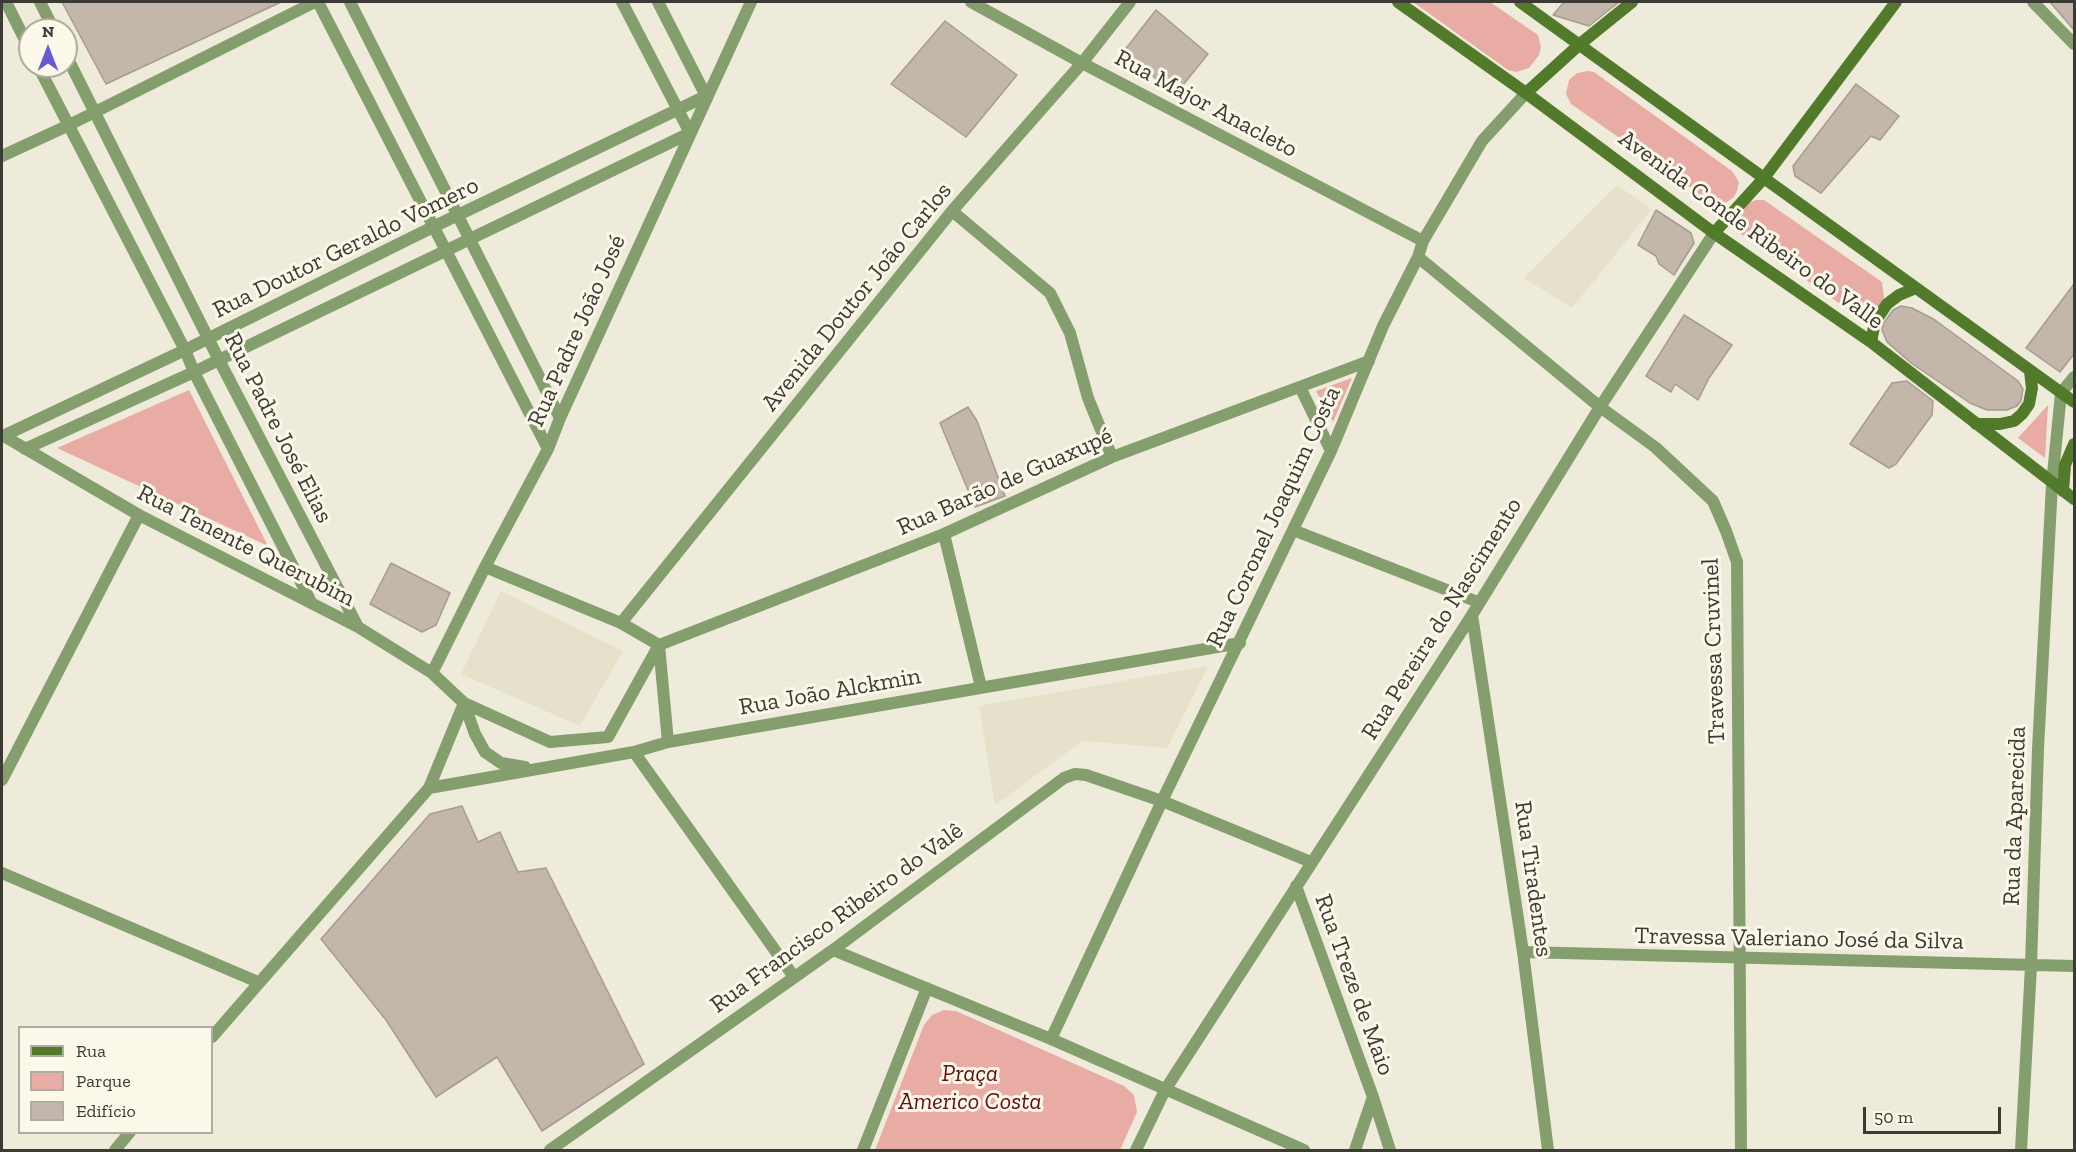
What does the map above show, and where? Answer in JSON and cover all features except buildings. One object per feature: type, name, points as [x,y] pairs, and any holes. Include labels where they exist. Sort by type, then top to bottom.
[{"type":"main road","name":"Avenida Conde Ribeiro do Valle","points":[[1398,2],[1526,93],[1714,233],[1871,342],[2074,499]]},
{"type":"main road","name":"Avenida Conde Ribeiro do Valle","points":[[1520,2],[2074,402]]},
{"type":"main road","name":"Rua Coronel Joaquim Costa","points":[[1526,93],[1580,44],[1632,2]]},
{"type":"main road","name":"Rua Pereira do Nascimento","points":[[1714,233],[1764,178],[1896,2]]},
{"type":"main road","points":[[1871,342],[1875,322],[1887,304],[1899,295],[1916,288]]},
{"type":"main road","points":[[1976,424],[2000,424],[2014,421],[2022,414],[2031,396],[2030,371]]},
{"type":"main road","points":[[2057,488],[2074,444]]},
{"type":"street","points":[[6,2],[18,26]]},
{"type":"street","points":[[40,2],[48,18]]},
{"type":"street","points":[[2,156],[317,2],[548,449]]},
{"type":"street","points":[[350,2],[560,418]]},
{"type":"street","points":[[622,2],[690,133]]},
{"type":"street","points":[[658,2],[706,96]]},
{"type":"street","name":"Rua Padre João José","points":[[432,673],[548,449],[706,96],[751,2]]},
{"type":"street","name":"Rua Major Anacleto","points":[[971,2],[1082,63],[1423,241]]},
{"type":"street","name":"Avenida Doutor João Carlos","points":[[621,623],[952,211],[1082,63],[1130,2]]},
{"type":"street","points":[[2033,2],[2074,44]]},
{"type":"street","name":"Rua Padre José Elias","points":[[44,78],[185,350],[311,603]]},
{"type":"street","name":"Rua Padre José Elias","points":[[77,78],[219,360],[358,627]]},
{"type":"street","name":"Rua Coronel Joaquim Costa","points":[[1051,1039],[1162,801],[1331,451],[1383,326],[1418,257],[1423,241],[1482,141],[1526,93]]},
{"type":"street","name":"Rua Doutor Geraldo Vomero","points":[[2,435],[185,350],[433,226],[706,96]]},
{"type":"street","name":"Rua Doutor Geraldo Vomero","points":[[25,449],[194,372],[690,133]]},
{"type":"street","points":[[952,211],[1050,293],[1070,333],[1088,398],[1113,457]]},
{"type":"street","name":"Rua Pereira do Nascimento","points":[[1136,1150],[1165,1090],[1472,615],[1600,407],[1714,233]]},
{"type":"street","name":"Travessa Cruvinel","points":[[1418,257],[1600,407],[1655,447],[1713,501],[1737,562],[1741,1150]]},
{"type":"street","name":"Rua Barão de Guaxupé","points":[[658,645],[944,534],[1113,457],[1369,361]]},
{"type":"street","points":[[2061,393],[2074,377]]},
{"type":"street","points":[[1300,387],[1331,451]]},
{"type":"street","name":"Rua da Aparecida","points":[[2021,1150],[2031,966],[2038,749],[2057,488],[2061,393]]},
{"type":"street","name":"Rua Tenente Querubim","points":[[2,435],[140,515],[358,627],[432,673],[464,703]]},
{"type":"street","points":[[2,780],[140,515]]},
{"type":"street","points":[[1293,530],[1478,602]]},
{"type":"street","points":[[944,534],[981,687]]},
{"type":"street","points":[[485,567],[621,623],[658,645]]},
{"type":"street","name":"Rua Tiradentes","points":[[1472,615],[1523,952],[1548,1150]]},
{"type":"street","name":"Rua João Alckmin","points":[[429,788],[634,752],[668,742],[1240,643]]},
{"type":"street","points":[[464,703],[550,742],[608,737],[658,645]]},
{"type":"street","points":[[658,645],[668,742]]},
{"type":"street","points":[[464,703],[475,734],[485,752],[501,762],[532,769]]},
{"type":"street","points":[[213,1036],[429,788],[464,703]]},
{"type":"street","points":[[634,752],[794,977]]},
{"type":"street","name":"Rua Francisco Ribeiro do Valê","points":[[550,1150],[833,950],[1064,778],[1075,774],[1086,775],[1162,801],[1311,862]]},
{"type":"street","points":[[2,873],[258,982]]},
{"type":"street","name":"Rua Treze de Maio","points":[[1296,886],[1390,1150]]},
{"type":"street","points":[[833,950],[1051,1039],[1304,1150]]},
{"type":"street","name":"Travessa Valeriano José da Silva","points":[[1523,952],[2074,966]]},
{"type":"street","points":[[863,1150],[927,988]]},
{"type":"street","name":"Rua Treze de Maio","points":[[1355,1150],[1373,1097]]},
{"type":"street","points":[[115,1150],[128,1134]]},
{"type":"shaded area","points":[[1617,185],[1652,209],[1572,308],[1524,278]]},
{"type":"shaded area","points":[[501,591],[623,651],[580,726],[461,674]]},
{"type":"shaded area","points":[[1208,666],[1167,748],[1083,741],[995,805],[979,706]]},
{"type":"green space","points":[[1413,2],[1490,2],[1538,35],[1541,47],[1539,55],[1529,68],[1516,72],[1508,70]]},
{"type":"green space","points":[[1594,72],[1732,171],[1739,182],[1734,197],[1724,204],[1711,202],[1571,104],[1566,94],[1569,80],[1577,73]]},
{"type":"green space","points":[[1764,200],[1882,282],[1884,299],[1875,312],[1860,318],[1737,231],[1739,212],[1748,203]]},
{"type":"green space","points":[[1352,378],[1333,422],[1316,391]]},
{"type":"green space","points":[[189,390],[268,546],[57,448]]},
{"type":"green space","points":[[2048,405],[2045,458],[2018,438]]},
{"type":"green space","name":"Praça Americo Costa","points":[[944,1010],[956,1011],[1124,1086],[1134,1095],[1137,1112],[1120,1150],[875,1150],[924,1025],[932,1015]]}]
